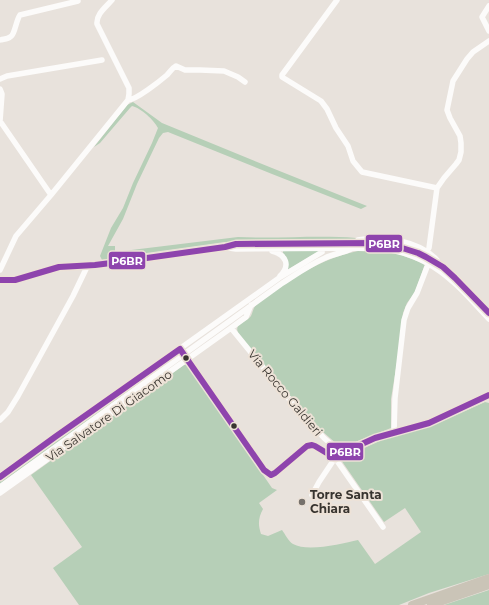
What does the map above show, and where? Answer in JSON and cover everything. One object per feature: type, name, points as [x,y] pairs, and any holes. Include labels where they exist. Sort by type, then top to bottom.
[{"type":"highway","points":[[412,605],[489,578]]},
{"type":"highway","points":[[431,605],[489,585]]},
{"type":"street","points":[[0,270],[16,236],[128,100],[129,88],[97,24],[99,14],[112,0]]},
{"type":"street","points":[[337,0],[282,77],[321,101],[348,146],[353,161],[362,172],[437,188]]},
{"type":"street","points":[[0,40],[10,38],[20,15],[78,1]]},
{"type":"street","points":[[489,6],[482,17],[489,31]]},
{"type":"street","points":[[429,248],[437,188],[459,160],[461,152],[460,136],[447,110],[453,81],[473,52],[489,41]]},
{"type":"street","points":[[0,79],[7,76],[102,60]]},
{"type":"street","points":[[128,100],[131,100],[144,92],[167,74],[174,66],[185,70],[224,71],[245,82]]},
{"type":"street","points":[[0,88],[2,99],[0,122],[51,195]]},
{"type":"street","points":[[358,240],[378,238],[411,244],[428,252],[437,259],[441,266]]},
{"type":"street","points":[[0,280],[13,281],[47,269],[66,266],[87,265],[225,247],[236,244],[380,243],[409,250],[430,259],[441,266],[455,278],[489,313]]},
{"type":"street","points":[[225,247],[236,249],[372,248],[409,254],[438,270],[454,283],[489,319]]},
{"type":"street","points":[[269,249],[280,253],[286,261],[286,269],[279,278]]},
{"type":"street","name":"Via Salvatore Di Giacomo","points":[[0,493],[185,357],[281,284],[324,258],[351,249]]},
{"type":"street","name":"Via Salvatore Di Giacomo","points":[[0,477],[54,437],[279,278],[322,252]]},
{"type":"street","points":[[0,420],[8,412],[18,396],[73,296],[87,265]]},
{"type":"street","points":[[394,432],[395,398],[404,320],[427,267]]},
{"type":"street","name":"Via Salvatore Di Giacomo","points":[[0,487],[185,357],[231,328],[246,317],[251,306]]},
{"type":"street","name":"Via Rocco Galdieri","points":[[231,328],[294,405],[324,438],[342,453]]},
{"type":"street","name":"Via Rocco Galdieri","points":[[180,349],[267,473],[271,475],[273,474],[304,448],[312,445],[318,447],[335,458]]},
{"type":"street","points":[[312,495],[335,458],[342,453],[375,438],[429,423],[487,397]]},
{"type":"street","points":[[335,458],[383,527]]},
{"type":"green space","points":[[133,102],[162,123],[367,206],[361,209],[168,132],[163,133],[159,138],[137,184],[123,219],[108,246],[115,246],[115,252],[238,237],[341,237],[356,238],[357,242],[225,242],[125,256],[124,254],[102,260],[100,256],[111,228],[123,208],[158,128],[154,121],[147,115],[136,107],[132,106],[100,143],[94,147],[127,105]]},
{"type":"green space","points":[[321,250],[287,270],[286,257],[283,251]]},
{"type":"green space","points":[[358,251],[396,253],[425,264],[415,292],[407,303],[403,313],[391,399],[391,428],[345,446],[338,445],[307,415],[272,375],[238,333],[237,329],[239,325],[251,316],[254,307],[259,302],[291,280],[323,262]]},
{"type":"green space","points":[[173,358],[174,359],[0,484],[0,480],[157,367]]},
{"type":"green space","points":[[184,365],[188,366],[272,488],[277,490],[259,503],[263,509],[259,522],[261,534],[268,536],[282,530],[293,544],[307,547],[325,546],[358,540],[375,564],[421,532],[405,508],[384,522],[341,460],[382,440],[429,427],[485,402],[489,403],[489,574],[429,593],[399,605],[79,605],[53,568],[82,547],[31,475]]},
{"type":"green space","points":[[489,590],[489,605],[444,605]]},
{"type":"transit line","name":"P6BR","points":[[0,280],[15,280],[59,267],[111,263],[225,247],[236,244],[380,243],[418,253],[443,267],[489,313]]},
{"type":"transit line","name":"P6BR","points":[[0,477],[180,349],[264,470],[271,475],[307,446],[315,446],[335,458],[342,453],[375,438],[429,423],[489,395]]},
{"type":"place","name":"Torre Santa Chiara","points":[[302,502]]}]
